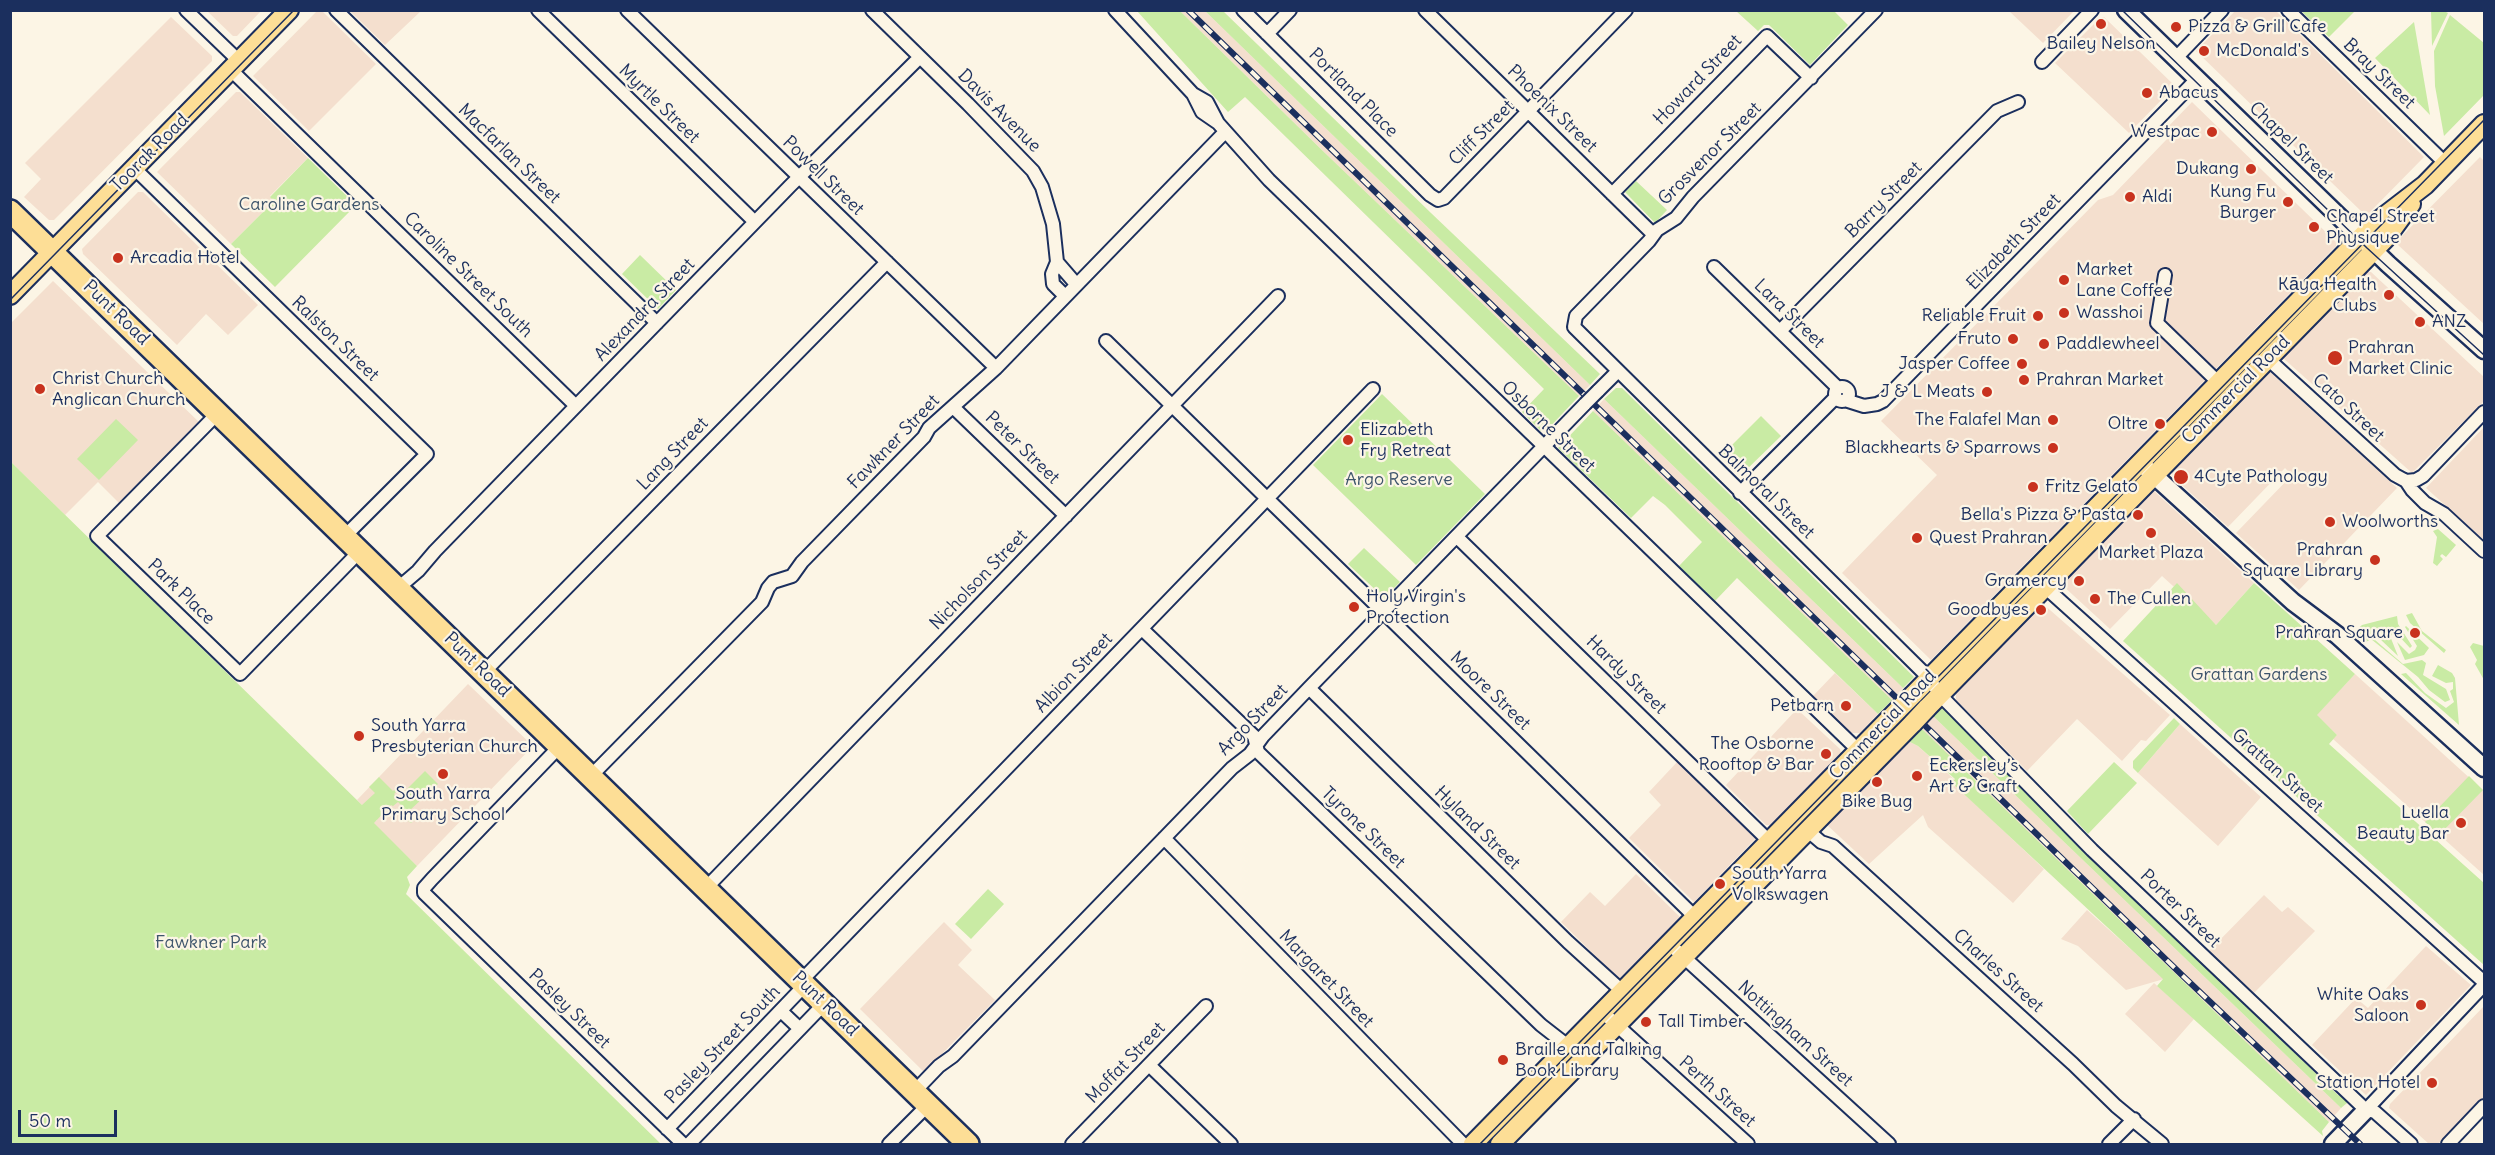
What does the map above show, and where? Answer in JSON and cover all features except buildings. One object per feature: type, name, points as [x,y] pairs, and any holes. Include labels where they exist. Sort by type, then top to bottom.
[{"type":"highway","name":"Punt Road","points":[[10,211],[968,1144]]},
{"type":"main road","name":"Toorak Road","points":[[10,295],[289,10]]},
{"type":"main road","name":"Commercial Road","points":[[1473,1144],[1913,695],[1934,686],[2045,587],[2150,473],[2267,358],[2367,244],[2373,225],[2425,185],[2481,133]]},
{"type":"main road","name":"Commercial Road","points":[[1500,1144],[1679,953],[1808,830],[1913,723],[1927,708],[1934,686],[2219,383],[2367,244]]},
{"type":"street","name":"Caroline Street South","points":[[186,10],[235,65],[576,406]]},
{"type":"street","name":"Macfarlan Street","points":[[336,10],[657,323]]},
{"type":"street","name":"Myrtle Street","points":[[538,10],[755,222]]},
{"type":"street","name":"Powell Street","points":[[627,10],[996,368]]},
{"type":"street","name":"Davis Avenue","points":[[872,10],[1033,171],[1049,206],[1056,246],[1053,284],[1065,296]]},
{"type":"street","name":"Osborne Street","points":[[1115,10],[1193,94],[1211,106],[1222,128],[1269,180],[1858,750]]},
{"type":"street","name":"Portland Place","points":[[1243,10],[1430,195],[1438,200]]},
{"type":"street","points":[[1267,34],[1290,10]]},
{"type":"street","name":"Phoenix Street","points":[[1425,10],[1653,234]]},
{"type":"street","name":"Cliff Street","points":[[1438,200],[1444,198],[1626,10]]},
{"type":"street","name":"Grosvenor Street","points":[[1573,323],[1576,316],[1649,241],[1653,234],[1676,218],[1693,197],[1876,10]]},
{"type":"street","points":[[2042,62],[2092,10]]},
{"type":"street","name":"Chapel Street","points":[[2126,10],[2367,244],[2484,350]]},
{"type":"street","points":[[2176,58],[2222,10]]},
{"type":"street","name":"Bray Street","points":[[2288,10],[2446,164]]},
{"type":"street","name":"Howard Street","points":[[1612,194],[1767,36],[1811,78]]},
{"type":"street","name":"Alexandra Street","points":[[397,589],[418,571],[755,222],[920,57]]},
{"type":"street","name":"Elizabeth Street","points":[[1840,395],[1864,406],[1877,404],[1883,400],[2197,79]]},
{"type":"street","name":"Barry Street","points":[[1780,331],[1997,111],[2018,102]]},
{"type":"street","name":"Fawkner Street","points":[[591,776],[762,602],[773,582],[792,576],[802,562],[924,437],[929,428],[996,368],[1222,128]]},
{"type":"street","name":"Ralston Street","points":[[134,168],[427,454],[352,544]]},
{"type":"street","name":"Lang Street","points":[[484,672],[887,262]]},
{"type":"street","points":[[1056,262],[1077,284]]},
{"type":"street","name":"Lara Street","points":[[1714,267],[1780,331],[1840,395]]},
{"type":"street","points":[[2165,275],[2157,323],[2219,383]]},
{"type":"street","name":"Nicholson Street","points":[[706,888],[1278,296]]},
{"type":"street","name":"Balmoral Street","points":[[1573,323],[1576,329],[1934,686]]},
{"type":"street","name":"Moore Street","points":[[1106,341],[1694,916]]},
{"type":"street","name":"Cato Street","points":[[2267,358],[2395,475],[2408,481],[2412,490],[2425,503],[2444,514],[2484,551]]},
{"type":"street","name":"Argo Street","points":[[889,1144],[921,1098],[939,1066],[953,1056],[1256,746],[1309,688],[1618,371]]},
{"type":"street","name":"Albion Street","points":[[803,983],[1373,389]]},
{"type":"street","points":[[1740,493],[1840,395]]},
{"type":"street","name":"Peter Street","points":[[953,407],[1066,516]]},
{"type":"street","points":[[2408,481],[2423,476],[2484,412]]},
{"type":"street","name":"Park Place","points":[[217,414],[97,536],[240,674],[352,544]]},
{"type":"street","points":[[2150,473],[2293,602],[2337,635],[2484,768]]},
{"type":"street","name":"Hardy Street","points":[[1457,537],[1769,841]]},
{"type":"street","name":"Grattan Street","points":[[2045,587],[2484,983]]},
{"type":"street","name":"Tyrone Street","points":[[1142,629],[1254,736],[1258,752],[1541,1025],[1568,1046]]},
{"type":"street","name":"Porter Street","points":[[1934,686],[2105,863],[2366,1110],[2375,1112],[2411,1144]]},
{"type":"street","name":"Hyland Street","points":[[1309,688],[1568,942],[1622,991]]},
{"type":"street","name":"Pasley Street","points":[[560,747],[427,884],[424,891],[683,1144]]},
{"type":"street","name":"Charles Street","points":[[1808,830],[1821,842],[1833,846],[1841,853],[2116,1106],[2162,1144]]},
{"type":"street","name":"Margaret Street","points":[[1164,838],[1463,1144]]},
{"type":"street","name":"Nottingham Street","points":[[1679,953],[1889,1144]]},
{"type":"street","name":"Pasley Street South","points":[[667,1129],[781,1011],[803,983]]},
{"type":"street","points":[[2333,1144],[2484,983]]},
{"type":"street","points":[[689,1144],[824,1004]]},
{"type":"street","name":"Moffat Street","points":[[1072,1144],[1206,1006]]},
{"type":"street","points":[[781,1011],[800,1029]]},
{"type":"street","name":"Perth Street","points":[[1613,1022],[1748,1144]]},
{"type":"street","points":[[1149,1065],[1231,1144]]},
{"type":"street","points":[[2448,1144],[2484,1106]]},
{"type":"street","points":[[2109,1144],[2134,1119]]},
{"type":"shaded area","points":[[2236,10],[2276,11],[2424,157],[2369,213],[2363,213],[2196,51]]},
{"type":"shaded area","points":[[207,11],[261,11],[237,36],[233,36]]},
{"type":"shaded area","points":[[350,11],[421,11],[385,45]]},
{"type":"shaded area","points":[[1180,11],[1205,11],[1590,385],[1579,396]]},
{"type":"shaded area","points":[[2009,11],[2074,11],[2043,43]]},
{"type":"shaded area","points":[[316,12],[323,12],[376,64],[309,131],[253,76]]},
{"type":"shaded area","points":[[171,17],[212,56],[212,61],[54,220],[49,220],[24,197],[41,179],[25,163]]},
{"type":"shaded area","points":[[2104,17],[2175,86],[2129,133],[2055,63],[2100,18]]},
{"type":"shaded area","points":[[236,92],[240,92],[308,158],[270,196],[274,201],[231,244],[157,172]]},
{"type":"shaded area","points":[[2192,102],[2336,242],[2336,246],[1931,660],[1842,573],[1937,475],[1881,421],[2098,200],[2113,195],[2167,139],[2162,133]]},
{"type":"shaded area","points":[[2480,157],[2484,161],[2484,324],[2398,245],[2397,241]]},
{"type":"shaded area","points":[[138,192],[143,192],[258,305],[228,335],[206,314],[177,345],[83,254],[82,249]]},
{"type":"shaded area","points":[[2367,272],[2371,272],[2484,377],[2484,401],[2412,473],[2283,358]]},
{"type":"shaded area","points":[[53,281],[200,423],[121,505],[98,482],[65,515],[11,462],[10,324]]},
{"type":"shaded area","points":[[2269,371],[2397,488],[2299,590],[2236,533],[2292,475],[2285,468],[2228,527],[2172,476],[2172,469]]},
{"type":"shaded area","points":[[1604,399],[1903,688],[1892,700],[1593,411]]},
{"type":"shaded area","points":[[2484,427],[2484,540],[2426,488]]},
{"type":"shaded area","points":[[2153,490],[2254,583],[2216,625],[2162,576],[2110,629],[2061,584]]},
{"type":"shaded area","points":[[2042,603],[2170,715],[2146,741],[2141,740],[2122,761],[2077,719],[2027,771],[1956,700],[1956,690]]},
{"type":"shaded area","name":"Petbarn","points":[[1835,673],[1878,714],[1860,733],[1851,733],[1813,696]]},
{"type":"shaded area","points":[[2355,674],[2484,791],[2484,875],[2333,739],[2337,735],[2316,715]]},
{"type":"shaded area","name":"South Yarra Primary School","points":[[468,684],[533,746],[417,866],[373,823],[377,820],[357,800]]},
{"type":"shaded area","points":[[1797,709],[1840,749],[1841,753],[1770,825],[1766,825],[1726,785]]},
{"type":"shaded area","points":[[1933,716],[2341,1108],[2329,1122],[1921,728]]},
{"type":"shaded area","points":[[2180,724],[2261,797],[2218,846],[2138,773]]},
{"type":"shaded area","points":[[1908,741],[1918,746],[1955,780],[1953,783],[2044,869],[2013,903],[1928,827],[1923,815],[1869,864],[1826,824]]},
{"type":"shaded area","points":[[1678,761],[1756,838],[1694,902],[1629,838],[1661,805],[1649,792]]},
{"type":"shaded area","points":[[1636,874],[1680,917],[1619,979],[1561,922],[1590,892],[1605,906]]},
{"type":"shaded area","points":[[2264,895],[2282,912],[2288,907],[2315,931],[2254,993],[2209,951]]},
{"type":"shaded area","points":[[2087,910],[2164,979],[2126,990],[2078,946],[2061,939]]},
{"type":"shaded area","points":[[944,922],[972,950],[958,965],[995,1000],[924,1072],[860,1009]]},
{"type":"shaded area","points":[[2426,946],[2471,985],[2366,1095],[2312,1045],[2356,998],[2368,1008]]},
{"type":"shaded area","points":[[2154,983],[2194,1019],[2165,1052],[2125,1014]]},
{"type":"shaded area","points":[[2484,1006],[2484,1097],[2438,1144],[2429,1144],[2389,1108],[2390,1104]]},
{"type":"green space","points":[[1137,11],[1180,11],[1579,396],[1547,430],[1541,431],[1522,412],[1544,389],[1245,97],[1228,112]]},
{"type":"green space","points":[[1205,11],[1223,11],[1600,374],[1590,385]]},
{"type":"green space","points":[[1736,11],[1834,11],[1848,25],[1810,65],[1769,25],[1764,25],[1758,31]]},
{"type":"green space","points":[[2301,11],[2355,11],[2329,37]]},
{"type":"green space","points":[[2431,11],[2448,13],[2432,46]]},
{"type":"green space","points":[[2450,15],[2484,43],[2484,95],[2444,136],[2435,86],[2434,51]]},
{"type":"green space","points":[[2414,22],[2430,115],[2375,58]]},
{"type":"green space","name":"Caroline Gardens","points":[[308,158],[356,205],[275,287],[231,244],[274,201],[270,197]]},
{"type":"green space","points":[[1636,181],[1667,210],[1655,223],[1625,192]]},
{"type":"green space","points":[[640,255],[676,290],[658,309],[622,274]]},
{"type":"green space","points":[[1616,388],[1622,388],[1914,677],[1903,688],[1604,399]]},
{"type":"green space","name":"Argo Reserve","points":[[1382,394],[1485,494],[1416,565],[1313,465]]},
{"type":"green space","points":[[1593,411],[1892,700],[1878,714],[1737,578],[1715,601],[1679,566],[1702,542],[1665,505],[1653,496],[1631,518],[1558,448]]},
{"type":"green space","points":[[1761,416],[1781,436],[1741,475],[1721,456]]},
{"type":"green space","points":[[116,419],[138,440],[99,480],[77,459]]},
{"type":"green space","name":"Fawkner Park","points":[[11,462],[362,805],[375,793],[369,787],[379,777],[393,791],[397,787],[399,789],[394,794],[398,798],[425,771],[438,784],[409,811],[416,818],[411,823],[408,821],[411,818],[405,813],[402,816],[398,811],[402,806],[398,802],[391,805],[374,823],[417,866],[407,877],[410,885],[406,894],[661,1144],[11,1144]]},
{"type":"green space","points":[[2438,529],[2456,545],[2446,557],[2442,554],[2440,556],[2443,559],[2437,566],[2433,563],[2437,537],[2433,531]]},
{"type":"green space","points":[[1364,548],[1400,582],[1384,598],[1348,564]]},
{"type":"green space","name":"Grattan Gardens","points":[[2177,583],[2216,625],[2254,583],[2355,674],[2317,715],[2337,735],[2329,744],[2484,883],[2484,965],[2123,641]]},
{"type":"green space","points":[[2412,613],[2422,631],[2446,650],[2444,653],[2410,623],[2406,615]]},
{"type":"green space","points":[[2397,616],[2398,624],[2412,646],[2410,648],[2396,633],[2390,636],[2398,656],[2380,639],[2382,629],[2376,628],[2373,635],[2376,636],[2375,640],[2403,664],[2422,660],[2426,663],[2423,675],[2446,689],[2450,700],[2445,702],[2371,639],[2366,642],[2354,632],[2362,625]]},
{"type":"green space","points":[[2406,626],[2429,648],[2424,655],[2405,660],[2397,642],[2409,654],[2417,646]]},
{"type":"green space","points":[[2473,643],[2484,646],[2484,680],[2475,664],[2477,660],[2470,647]]},
{"type":"green space","points":[[2438,665],[2452,673],[2455,678],[2459,725],[2401,674],[2406,673],[2425,693],[2446,708],[2454,702],[2450,691],[2453,689],[2453,682],[2446,683],[2432,676]]},
{"type":"green space","points":[[1943,706],[2092,856],[2338,1095],[2346,1098],[2347,1103],[2341,1108],[1933,716]]},
{"type":"green space","points":[[2174,718],[2180,724],[2138,773],[2133,768],[2133,761]]},
{"type":"green space","points":[[1921,728],[2329,1122],[2322,1131],[2323,1136],[2157,986],[2163,979],[1952,783],[1955,779],[1918,746],[1908,741]]},
{"type":"green space","points":[[2114,762],[2137,783],[2088,834],[2067,811]]},
{"type":"green space","points":[[2469,776],[2483,790],[2439,835],[2425,822]]},
{"type":"green space","points":[[988,889],[1004,904],[971,939],[955,924]]},
{"type":"tram line","points":[[10,300],[294,10]]},
{"type":"tram line","points":[[2122,10],[2367,248],[2484,355]]},
{"type":"tram line","points":[[1480,1144],[2484,120]]},
{"type":"railway","points":[[1188,10],[2184,977],[2360,1144]]},
{"type":"place","name":"Bailey Nelson","points":[[2101,24]]},
{"type":"place","name":"Pizza & Grill Cafe","points":[[2176,27]]},
{"type":"place","name":"McDonald's","points":[[2204,51]]},
{"type":"place","name":"Abacus","points":[[2147,93]]},
{"type":"place","name":"Westpac","points":[[2212,132]]},
{"type":"place","name":"Dukang","points":[[2251,169]]},
{"type":"place","name":"Aldi","points":[[2130,197]]},
{"type":"place","name":"Kung Fu Burger","points":[[2288,202]]},
{"type":"place","name":"Chapel Street Physique","points":[[2314,227]]},
{"type":"place","name":"Arcadia Hotel","points":[[118,258]]},
{"type":"place","name":"Market Lane Coffee","points":[[2064,280]]},
{"type":"place","name":"Kāya Health Clubs","points":[[2389,295]]},
{"type":"place","name":"Wasshoi","points":[[2064,313]]},
{"type":"place","name":"Reliable Fruit","points":[[2038,316]]},
{"type":"place","name":"ANZ","points":[[2420,322]]},
{"type":"place","name":"Fruto","points":[[2013,339]]},
{"type":"place","name":"Paddlewheel","points":[[2044,344]]},
{"type":"place","name":"Prahran Market Clinic","points":[[2335,358]]},
{"type":"place","name":"Jasper Coffee","points":[[2022,364]]},
{"type":"place","name":"Prahran Market","points":[[2024,380]]},
{"type":"place","name":"Christ Church Anglican Church","points":[[40,389]]},
{"type":"place","name":"J & L Meats","points":[[1987,392]]},
{"type":"place","name":"The Falafel Man","points":[[2053,420]]},
{"type":"place","name":"Oltre","points":[[2160,424]]},
{"type":"place","name":"Elizabeth Fry Retreat","points":[[1348,440]]},
{"type":"place","name":"Blackhearts & Sparrows","points":[[2053,448]]},
{"type":"place","name":"4Cyte Pathology","points":[[2181,477]]},
{"type":"place","name":"Fritz Gelato","points":[[2033,487]]},
{"type":"place","name":"Bella's Pizza & Pasta","points":[[2138,515]]},
{"type":"place","name":"Woolworths","points":[[2330,522]]},
{"type":"place","name":"Market Plaza","points":[[2151,533]]},
{"type":"place","name":"Quest Prahran","points":[[1917,538]]},
{"type":"place","name":"Prahran Square Library","points":[[2375,560]]},
{"type":"place","name":"Gramercy","points":[[2079,581]]},
{"type":"place","name":"The Cullen","points":[[2095,599]]},
{"type":"place","name":"Holy Virgin's Protection","points":[[1354,607]]},
{"type":"place","name":"Goodbyes","points":[[2041,610]]},
{"type":"place","name":"Prahran Square","points":[[2415,633]]},
{"type":"place","name":"Petbarn","points":[[1846,706]]},
{"type":"place","name":"South Yarra Presbyterian Church","points":[[359,736]]},
{"type":"place","name":"The Osborne Rooftop & Bar","points":[[1826,754]]},
{"type":"place","name":"South Yarra Primary School","points":[[443,774]]},
{"type":"place","name":"Eckersley’s Art & Craft","points":[[1917,776]]},
{"type":"place","name":"Bike Bug","points":[[1877,782]]},
{"type":"place","name":"Luella Beauty Bar","points":[[2461,823]]},
{"type":"place","name":"South Yarra Volkswagen","points":[[1720,884]]},
{"type":"place","name":"White Oaks Saloon","points":[[2421,1005]]},
{"type":"place","name":"Tall Timber","points":[[1646,1022]]},
{"type":"place","name":"Braille and Talking Book Library","points":[[1503,1060]]},
{"type":"place","name":"Station Hotel","points":[[2432,1083]]}]
